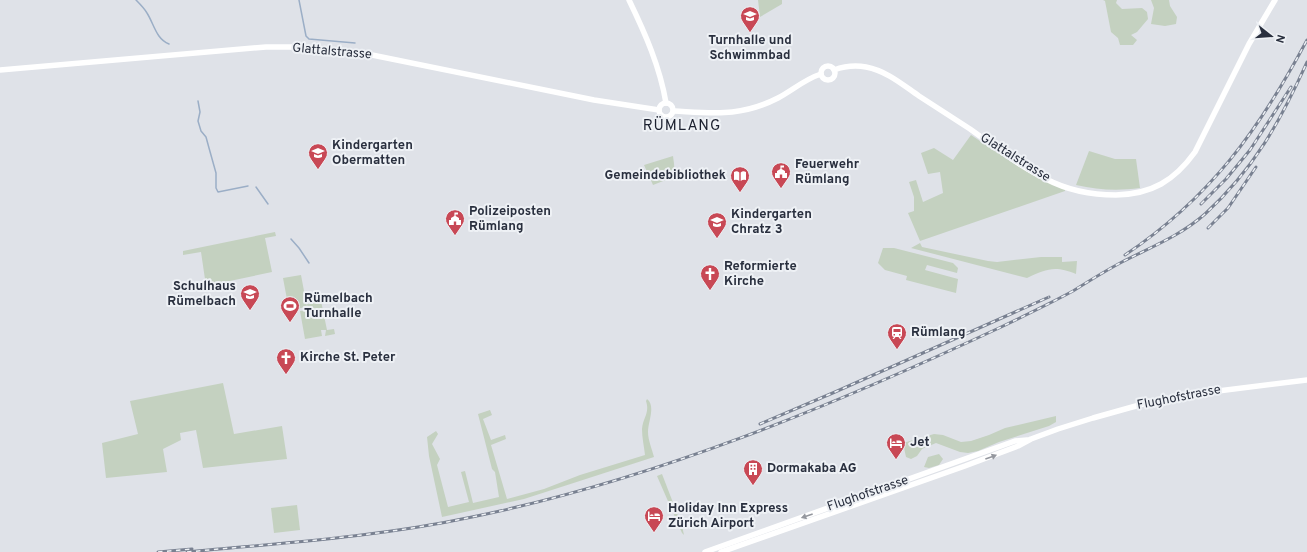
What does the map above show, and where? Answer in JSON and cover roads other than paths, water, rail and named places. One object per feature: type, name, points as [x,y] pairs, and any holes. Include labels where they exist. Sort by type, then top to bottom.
[{"type":"street","points":[[629,0],[655,60],[662,81],[666,103]]},
{"type":"street","name":"Glattalstrasse","points":[[834,70],[848,66],[866,67],[889,76],[960,122],[1021,165],[1053,182],[1089,193],[1107,195],[1140,193],[1166,183],[1187,163],[1195,152],[1249,44],[1275,0]]},
{"type":"street","name":"Glattalstrasse","points":[[0,70],[266,47],[300,47],[372,55],[594,100],[659,110]]},
{"type":"street","points":[[826,66],[830,66],[834,70],[834,75],[829,80],[823,78],[821,74],[822,68],[826,66]]},
{"type":"street","points":[[674,111],[710,114],[746,110],[780,97],[810,78],[821,74]]},
{"type":"street","points":[[666,103],[662,104],[659,110],[660,114],[666,118],[674,111]]},
{"type":"street","points":[[666,103],[673,106],[674,111]]},
{"type":"street","name":"Flughofstrasse","points":[[721,552],[965,466],[1018,446],[1031,439],[1093,418],[1169,399],[1217,390],[1307,380]]},
{"type":"street","name":"Flughofstrasse","points":[[705,552],[1015,441],[1031,439]]},
{"type":"waterway","points":[[136,0],[147,13],[158,35],[169,44]]},
{"type":"waterway","points":[[299,0],[306,36],[309,39],[355,43]]},
{"type":"waterway","points":[[198,101],[200,112],[198,121],[201,131],[206,137],[216,173],[216,188],[218,192],[248,186]]},
{"type":"waterway","points":[[256,187],[268,204]]},
{"type":"waterway","points":[[291,239],[309,263]]},
{"type":"railway","points":[[1125,255],[1183,210],[1230,160],[1251,133],[1270,104],[1307,40]]},
{"type":"railway","points":[[187,552],[330,539],[401,530],[472,517],[540,501],[607,483],[674,462],[741,438],[872,385],[936,357],[1046,305],[1073,291],[1116,265],[1186,229],[1205,214],[1222,197],[1252,162],[1276,125],[1307,62]]},
{"type":"railway","points":[[1201,204],[1226,179],[1250,150],[1291,87]]},
{"type":"railway","points":[[1208,228],[1228,208],[1256,167]]},
{"type":"railway","points":[[760,424],[1049,297]]},
{"type":"railway","points":[[158,552],[192,549]]},
{"type":"place","name":"Turnhalle und Schwimmbad","points":[[750,33]]},
{"type":"place","name":"Kindergarten Obermatten","points":[[318,170]]},
{"type":"place","name":"Feuerwehr Rümlang","points":[[781,189]]},
{"type":"place","name":"Gemeindebibliothek","points":[[740,193]]},
{"type":"place","name":"Polizeiposten Rümlang","points":[[455,236]]},
{"type":"place","name":"Kindergarten Chratz 3","points":[[717,239]]},
{"type":"place","name":"Reformierte Kirche","points":[[710,291]]},
{"type":"place","name":"Schulhaus Rümelbach","points":[[250,311]]},
{"type":"place","name":"Rümelbach Turnhalle","points":[[290,323]]},
{"type":"place","name":"Rümlang","points":[[897,350]]},
{"type":"place","name":"Kirche St. Peter","points":[[286,375]]},
{"type":"place","name":"Jet","points":[[896,460]]},
{"type":"place","name":"Dormakaba AG","points":[[753,486]]},
{"type":"place","name":"Holiday Inn Express Zürich Airport","points":[[654,533]]},
{"type":"district","name":"RÜMLANG","points":[[682,126]]}]
